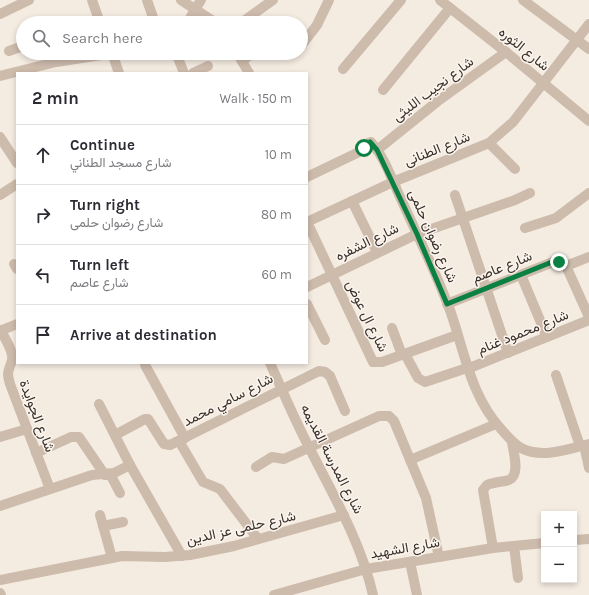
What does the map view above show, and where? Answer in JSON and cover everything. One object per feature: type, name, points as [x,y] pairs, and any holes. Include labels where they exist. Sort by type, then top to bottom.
[{"type":"street","points":[[0,14],[16,3],[29,0]]},
{"type":"street","points":[[92,0],[97,16]]},
{"type":"street","points":[[147,0],[153,16]]},
{"type":"street","points":[[180,0],[205,16]]},
{"type":"street","points":[[191,16],[201,0]]},
{"type":"street","points":[[250,16],[273,0]]},
{"type":"street","points":[[308,38],[315,29],[329,0]]},
{"type":"street","points":[[343,69],[401,0]]},
{"type":"street","name":"شارع الثوره","points":[[440,0],[543,82],[589,121]]},
{"type":"street","points":[[529,2],[574,43],[589,50]]},
{"type":"street","points":[[383,90],[450,8]]},
{"type":"street","name":"شارع الطنانى","points":[[308,222],[393,182],[488,143],[502,134],[589,24]]},
{"type":"street","points":[[9,50],[16,48]]},
{"type":"street","name":"شارع نجيب الليثى","points":[[308,175],[357,153],[368,143],[374,146],[410,122],[506,52]]},
{"type":"street","points":[[25,72],[82,60]]},
{"type":"street","points":[[114,60],[119,72]]},
{"type":"street","points":[[179,60],[184,72]]},
{"type":"street","points":[[242,60],[248,72]]},
{"type":"street","points":[[195,72],[208,66]]},
{"type":"street","points":[[0,76],[16,73]]},
{"type":"street","points":[[0,137],[16,161]]},
{"type":"street","points":[[488,143],[515,169]]},
{"type":"street","name":"شارع رضوان حلمى","points":[[374,146],[393,182],[447,304],[467,368],[478,394],[496,424],[512,442],[525,449],[539,453],[560,451],[584,445]]},
{"type":"street","points":[[0,195],[16,185]]},
{"type":"street","name":"شارع الشفره","points":[[308,287],[417,234],[462,217],[515,200],[530,193]]},
{"type":"street","points":[[525,228],[556,218],[589,193]]},
{"type":"street","points":[[455,195],[508,353]]},
{"type":"street","points":[[352,201],[377,252]]},
{"type":"street","name":"شارع ال عوض","points":[[308,224],[373,362],[382,362],[457,335]]},
{"type":"street","name":"شارع عاصم","points":[[447,304],[552,262],[559,262],[566,266],[589,257]]},
{"type":"street","points":[[566,266],[584,294],[589,319]]},
{"type":"street","points":[[521,275],[547,337]]},
{"type":"street","points":[[308,306],[324,340]]},
{"type":"street","name":"شارع محمود غنام","points":[[392,328],[404,354],[418,378],[425,382],[508,353],[589,319]]},
{"type":"street","points":[[0,331],[16,324]]},
{"type":"street","name":"شارع الجوايدة","points":[[0,331],[12,353],[12,360],[7,374],[10,384],[50,489]]},
{"type":"street","name":"شارع المدرسة القديمه","points":[[270,364],[309,448],[344,516],[366,569],[373,595]]},
{"type":"street","points":[[145,365],[203,482],[220,489],[258,540]]},
{"type":"street","name":"شارع سامي محمد","points":[[115,435],[145,419],[148,419],[164,444],[170,445],[316,372],[325,372],[330,376],[345,411]]},
{"type":"street","points":[[556,375],[584,445],[589,468]]},
{"type":"street","points":[[99,404],[130,465],[182,556]]},
{"type":"street","points":[[256,467],[272,457],[284,459],[380,416],[386,415],[394,421],[428,504],[439,557]]},
{"type":"street","points":[[410,460],[496,424]]},
{"type":"street","points":[[0,437],[27,429]]},
{"type":"street","points":[[36,453],[71,437],[79,437],[120,493]]},
{"type":"street","points":[[493,548],[483,490],[487,484],[509,479],[514,476],[515,470],[512,442]]},
{"type":"street","points":[[0,506],[92,475],[107,475],[130,465]]},
{"type":"street","points":[[100,515],[112,558]]},
{"type":"street","name":"شارع حلمى عز الدين","points":[[0,580],[133,555],[165,557],[182,556],[234,546],[344,516]]},
{"type":"street","points":[[103,526],[122,522]]},
{"type":"street","points":[[577,540],[589,539]]},
{"type":"street","name":"شارع الشهيد","points":[[274,595],[366,569],[493,548],[541,543]]},
{"type":"street","points":[[514,546],[518,578]]},
{"type":"street","points":[[410,562],[417,595]]},
{"type":"route","points":[[364,148],[371,142],[377,150],[417,234],[447,304],[552,262],[559,262]]}]
